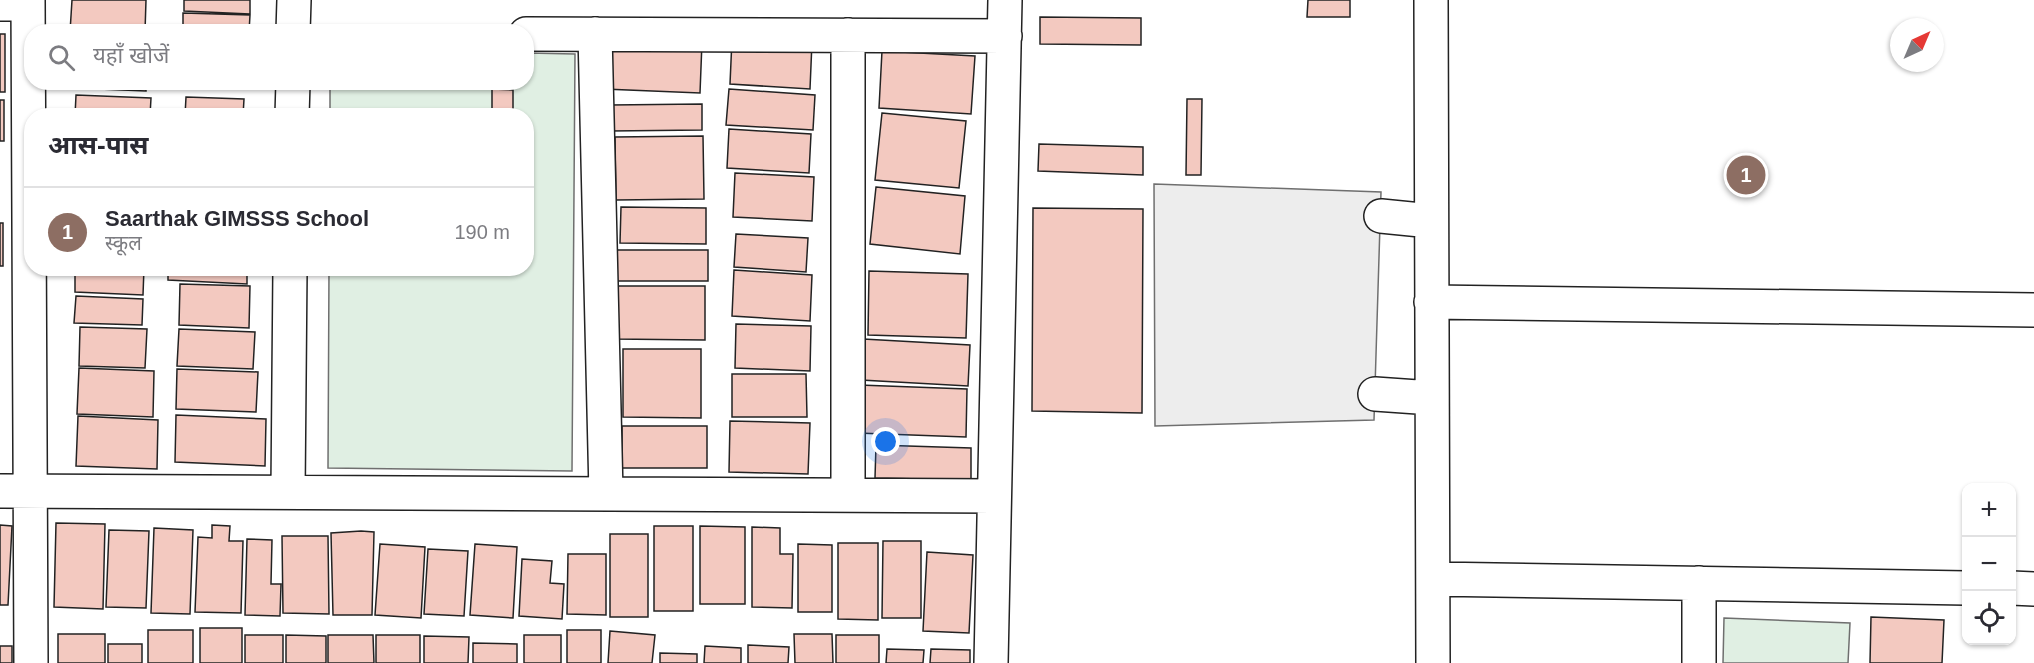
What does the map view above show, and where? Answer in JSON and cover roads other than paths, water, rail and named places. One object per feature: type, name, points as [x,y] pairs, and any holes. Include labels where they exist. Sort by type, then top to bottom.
[{"type":"street","points":[[293,24],[294,0]]},
{"type":"street","points":[[991,663],[1005,0]]},
{"type":"street","points":[[1431,0],[1434,663]]},
{"type":"street","points":[[18,3],[15,491],[31,663]]},
{"type":"street","points":[[534,34],[1005,36]]},
{"type":"street","points":[[595,34],[606,493]]},
{"type":"street","points":[[848,35],[848,495]]},
{"type":"street","points":[[292,108],[293,90]]},
{"type":"street","points":[[1381,216],[1431,221]]},
{"type":"street","points":[[288,490],[290,276]]},
{"type":"street","points":[[1431,302],[2034,310]]},
{"type":"street","points":[[1375,394],[1432,398]]},
{"type":"street","points":[[15,491],[288,490],[993,496]]},
{"type":"street","points":[[1433,579],[1962,588]]},
{"type":"street","points":[[1699,583],[1699,663]]},
{"type":"street","points":[[2016,588],[2034,589]]},
{"type":"place","name":"Saarthak GIMSSS School","points":[[1746,175]]}]
